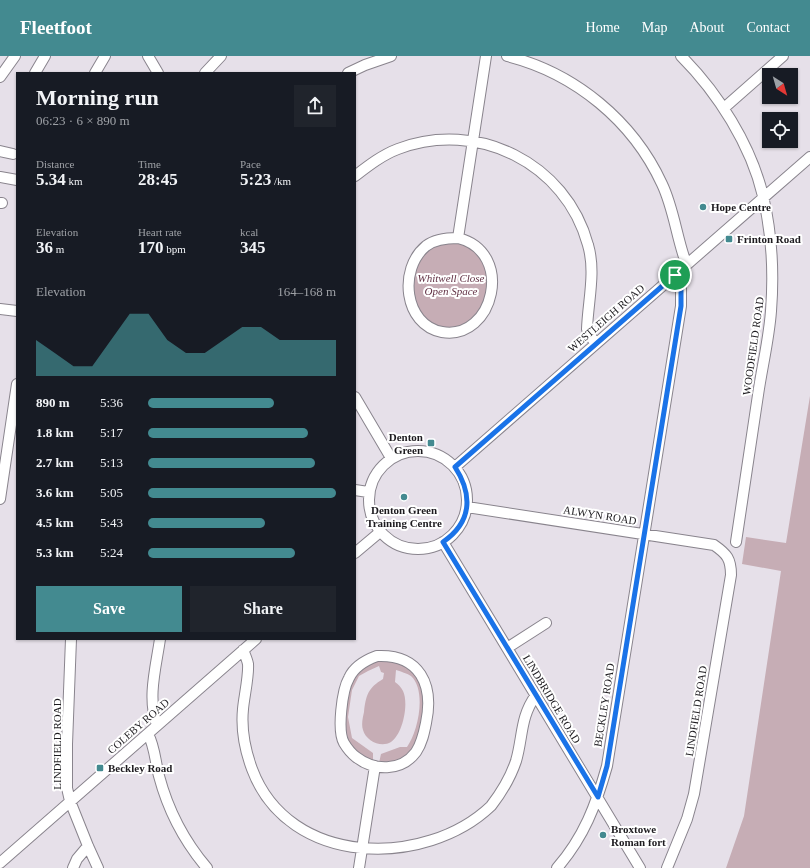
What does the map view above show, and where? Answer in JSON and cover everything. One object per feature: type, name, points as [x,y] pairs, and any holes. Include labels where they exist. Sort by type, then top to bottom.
[{"type":"street","points":[[0,77],[14,56]]},
{"type":"street","points":[[36,72],[45,56]]},
{"type":"street","points":[[96,72],[105,56]]},
{"type":"street","points":[[148,56],[157,72]]},
{"type":"street","points":[[206,72],[221,56]]},
{"type":"street","points":[[350,72],[391,56]]},
{"type":"street","points":[[458,238],[486,56]]},
{"type":"street","points":[[507,56],[543,68],[566,79],[606,108],[627,130],[641,147],[662,184],[668,198],[682,252],[687,263]]},
{"type":"street","name":"WOODFIELD ROAD","points":[[681,56],[700,77],[724,108],[748,154],[763,197],[772,257],[771,313],[736,542]]},
{"type":"street","points":[[724,108],[784,56]]},
{"type":"street","points":[[356,175],[367,166],[385,155],[416,144],[441,140],[473,141],[494,146],[530,163],[563,194],[572,206],[582,226],[589,246],[592,270],[587,329],[595,343]]},
{"type":"street","points":[[0,150],[13,154]]},
{"type":"street","name":"WESTLEIGH ROAD","points":[[455,467],[595,343],[810,157]]},
{"type":"street","points":[[0,177],[16,180]]},
{"type":"street","points":[[458,238],[471,243],[484,254],[490,266],[492,288],[486,309],[473,324],[452,332],[443,332],[427,326],[419,320],[409,300],[410,277],[415,260],[426,246],[444,239],[458,238]]},
{"type":"street","points":[[645,534],[681,306],[681,287],[675,275]]},
{"type":"street","points":[[0,309],[16,312]]},
{"type":"street","points":[[0,498],[13,436],[16,397]]},
{"type":"street","points":[[356,399],[391,458]]},
{"type":"street","points":[[417,450],[436,453],[455,467],[463,479],[466,491],[466,507],[464,517],[458,529],[443,542],[427,548],[410,549],[396,544],[380,532],[372,519],[368,506],[368,492],[377,471],[391,458],[402,452],[417,450]]},
{"type":"street","points":[[356,490],[368,492]]},
{"type":"street","name":"ALWYN ROAD","points":[[466,507],[714,545],[727,555]]},
{"type":"street","points":[[356,552],[380,532]]},
{"type":"street","name":"BECKLEY ROAD","points":[[557,868],[571,850],[589,820],[598,797],[607,766],[645,534]]},
{"type":"street","name":"LINDBRIDGE ROAD","points":[[443,542],[640,868]]},
{"type":"street","name":"LINDFIELD ROAD","points":[[667,868],[687,819],[694,794],[731,575],[730,561],[727,555]]},
{"type":"street","points":[[507,648],[546,623]]},
{"type":"street","name":"LINDFIELD ROAD","points":[[71,640],[66,768],[67,788],[70,801],[98,868]]},
{"type":"street","points":[[157,725],[153,714],[152,699],[160,640]]},
{"type":"street","name":"COLEBY ROAD","points":[[0,863],[255,640]]},
{"type":"street","points":[[243,650],[248,665],[242,711],[245,744],[252,770],[262,790],[279,813],[298,830],[318,842],[330,847],[364,857]]},
{"type":"street","points":[[377,656],[395,656],[413,665],[421,674],[426,683],[428,692],[428,716],[424,734],[419,746],[409,759],[386,768],[375,766],[366,764],[354,756],[343,743],[341,723],[346,688],[351,674],[363,663],[377,656]]},
{"type":"street","points":[[392,858],[421,852],[453,839],[477,822],[486,812],[498,796],[516,761],[524,716],[536,695]]},
{"type":"street","points":[[148,734],[153,745],[159,775],[175,821],[192,849],[207,868]]},
{"type":"street","points":[[359,868],[364,857],[375,766]]},
{"type":"street","points":[[74,868],[77,859],[88,846]]},
{"type":"green space","name":"Whitwell Close Open Space","points":[[452,242],[471,247],[487,265],[487,288],[484,305],[470,322],[460,326],[440,328],[431,324],[423,317],[413,297],[414,280],[416,268],[422,257],[430,249],[436,245]]},
{"type":"green space","points":[[810,396],[810,868],[726,868],[744,816],[781,571],[742,564],[746,537],[786,543]]},
{"type":"green space","points":[[383,659],[401,663],[417,675],[425,693],[423,722],[414,748],[398,762],[379,763],[381,754],[400,747],[407,747],[411,740],[415,732],[419,712],[419,691],[411,676],[396,670],[395,682],[401,688],[405,696],[404,718],[402,726],[395,738],[387,744],[379,744],[367,737],[362,728],[362,723],[367,696],[371,689],[383,679],[384,673],[381,672],[379,666],[359,676],[352,690],[348,717],[352,738],[373,753],[373,763],[356,751],[348,743],[344,727],[344,717],[350,686],[358,672]]},
{"type":"place","name":"Hope Centre","points":[[703,207]]},
{"type":"place","name":"Frinton Road","points":[[729,239]]},
{"type":"place","name":"Denton Green","points":[[431,443]]},
{"type":"place","name":"Denton Green Training Centre","points":[[404,497]]},
{"type":"place","name":"Beckley Road","points":[[100,768]]},
{"type":"place","name":"Broxtowe Roman fort","points":[[603,835]]},
{"type":"route","points":[[675,275],[681,287],[681,306],[607,766],[598,797],[443,542],[458,529],[464,517],[466,507],[467,500],[463,479],[455,467],[595,343],[675,275]]}]
